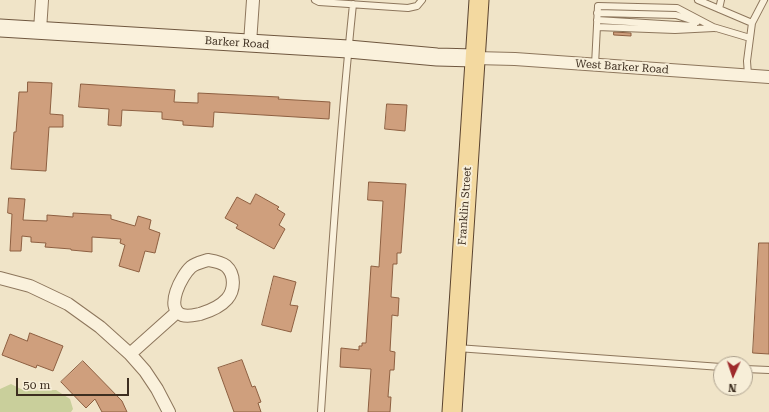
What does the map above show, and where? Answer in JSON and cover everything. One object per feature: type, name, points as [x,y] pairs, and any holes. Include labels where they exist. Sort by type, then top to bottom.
[{"type":"main road","name":"Franklin Street","points":[[452,412],[479,0]]},
{"type":"street","points":[[40,30],[42,0]]},
{"type":"street","points":[[250,43],[253,0]]},
{"type":"street","name":"Barker Road","points":[[0,28],[348,49],[437,57],[475,58]]},
{"type":"street","name":"West Barker Road","points":[[475,58],[515,59],[769,77]]},
{"type":"street","points":[[208,260],[217,261],[225,265],[231,272],[233,281],[232,291],[227,299],[217,308],[193,316],[183,315],[177,312],[174,306],[179,284],[185,274],[192,267],[200,262],[208,260]]},
{"type":"street","points":[[0,278],[30,286],[68,304],[100,327],[130,354],[145,372],[153,383],[169,412]]},
{"type":"street","points":[[130,354],[177,312]]},
{"type":"lane","points":[[315,0],[319,2],[408,8],[417,6],[422,0]]},
{"type":"lane","points":[[698,0],[752,23]]},
{"type":"lane","points":[[719,9],[721,0]]},
{"type":"lane","points":[[748,75],[747,61],[752,23],[764,0]]},
{"type":"lane","points":[[321,412],[348,49],[353,4]]},
{"type":"lane","points":[[595,65],[598,6],[677,8],[715,28]]},
{"type":"lane","points":[[597,20],[676,24],[715,28],[750,38]]},
{"type":"lane","points":[[596,27],[675,30],[715,28]]},
{"type":"lane","points":[[456,348],[713,366]]},
{"type":"lane","points":[[753,369],[769,370]]},
{"type":"green space","points":[[11,384],[25,391],[56,390],[70,399],[73,409],[71,412],[0,412],[0,389]]},
{"type":"building","points":[[614,32],[631,33],[631,36],[614,35]]},
{"type":"building","points":[[28,82],[52,83],[50,114],[63,115],[63,127],[49,127],[46,171],[11,169],[19,92],[27,92]]},
{"type":"building","points":[[81,84],[175,90],[174,102],[198,103],[198,93],[279,97],[278,99],[330,102],[329,119],[214,112],[213,127],[183,125],[183,121],[162,119],[162,112],[122,110],[121,126],[108,125],[109,109],[79,107]]},
{"type":"building","points":[[387,104],[407,105],[405,131],[385,129]]},
{"type":"building","points":[[369,182],[406,184],[401,253],[397,253],[397,264],[393,264],[391,297],[399,298],[398,316],[392,315],[390,351],[395,352],[394,370],[390,370],[388,397],[391,397],[390,412],[368,412],[371,369],[340,367],[341,348],[359,350],[359,346],[362,346],[362,343],[366,343],[371,266],[379,267],[383,201],[368,200]]},
{"type":"building","points":[[256,194],[279,207],[277,209],[285,214],[279,225],[285,229],[274,249],[236,228],[238,225],[225,218],[237,197],[250,204]]},
{"type":"building","points":[[9,198],[25,199],[23,220],[47,221],[47,215],[73,217],[73,213],[111,215],[111,219],[135,226],[138,216],[151,220],[149,229],[160,233],[155,253],[145,251],[139,272],[119,266],[125,245],[120,243],[121,239],[92,237],[92,252],[45,247],[46,243],[31,242],[31,237],[22,236],[21,251],[10,251],[12,214],[8,213]]},
{"type":"building","points":[[759,243],[769,243],[769,354],[753,353]]},
{"type":"building","points":[[274,276],[296,282],[290,305],[298,306],[291,332],[262,325]]},
{"type":"building","points":[[30,333],[63,346],[53,371],[37,365],[36,368],[2,355],[10,334],[27,341]]},
{"type":"building","points":[[242,360],[252,387],[255,386],[261,402],[258,403],[261,412],[234,412],[218,368]]},
{"type":"building","points":[[83,361],[122,401],[127,412],[102,412],[95,399],[86,408],[61,382]]}]
